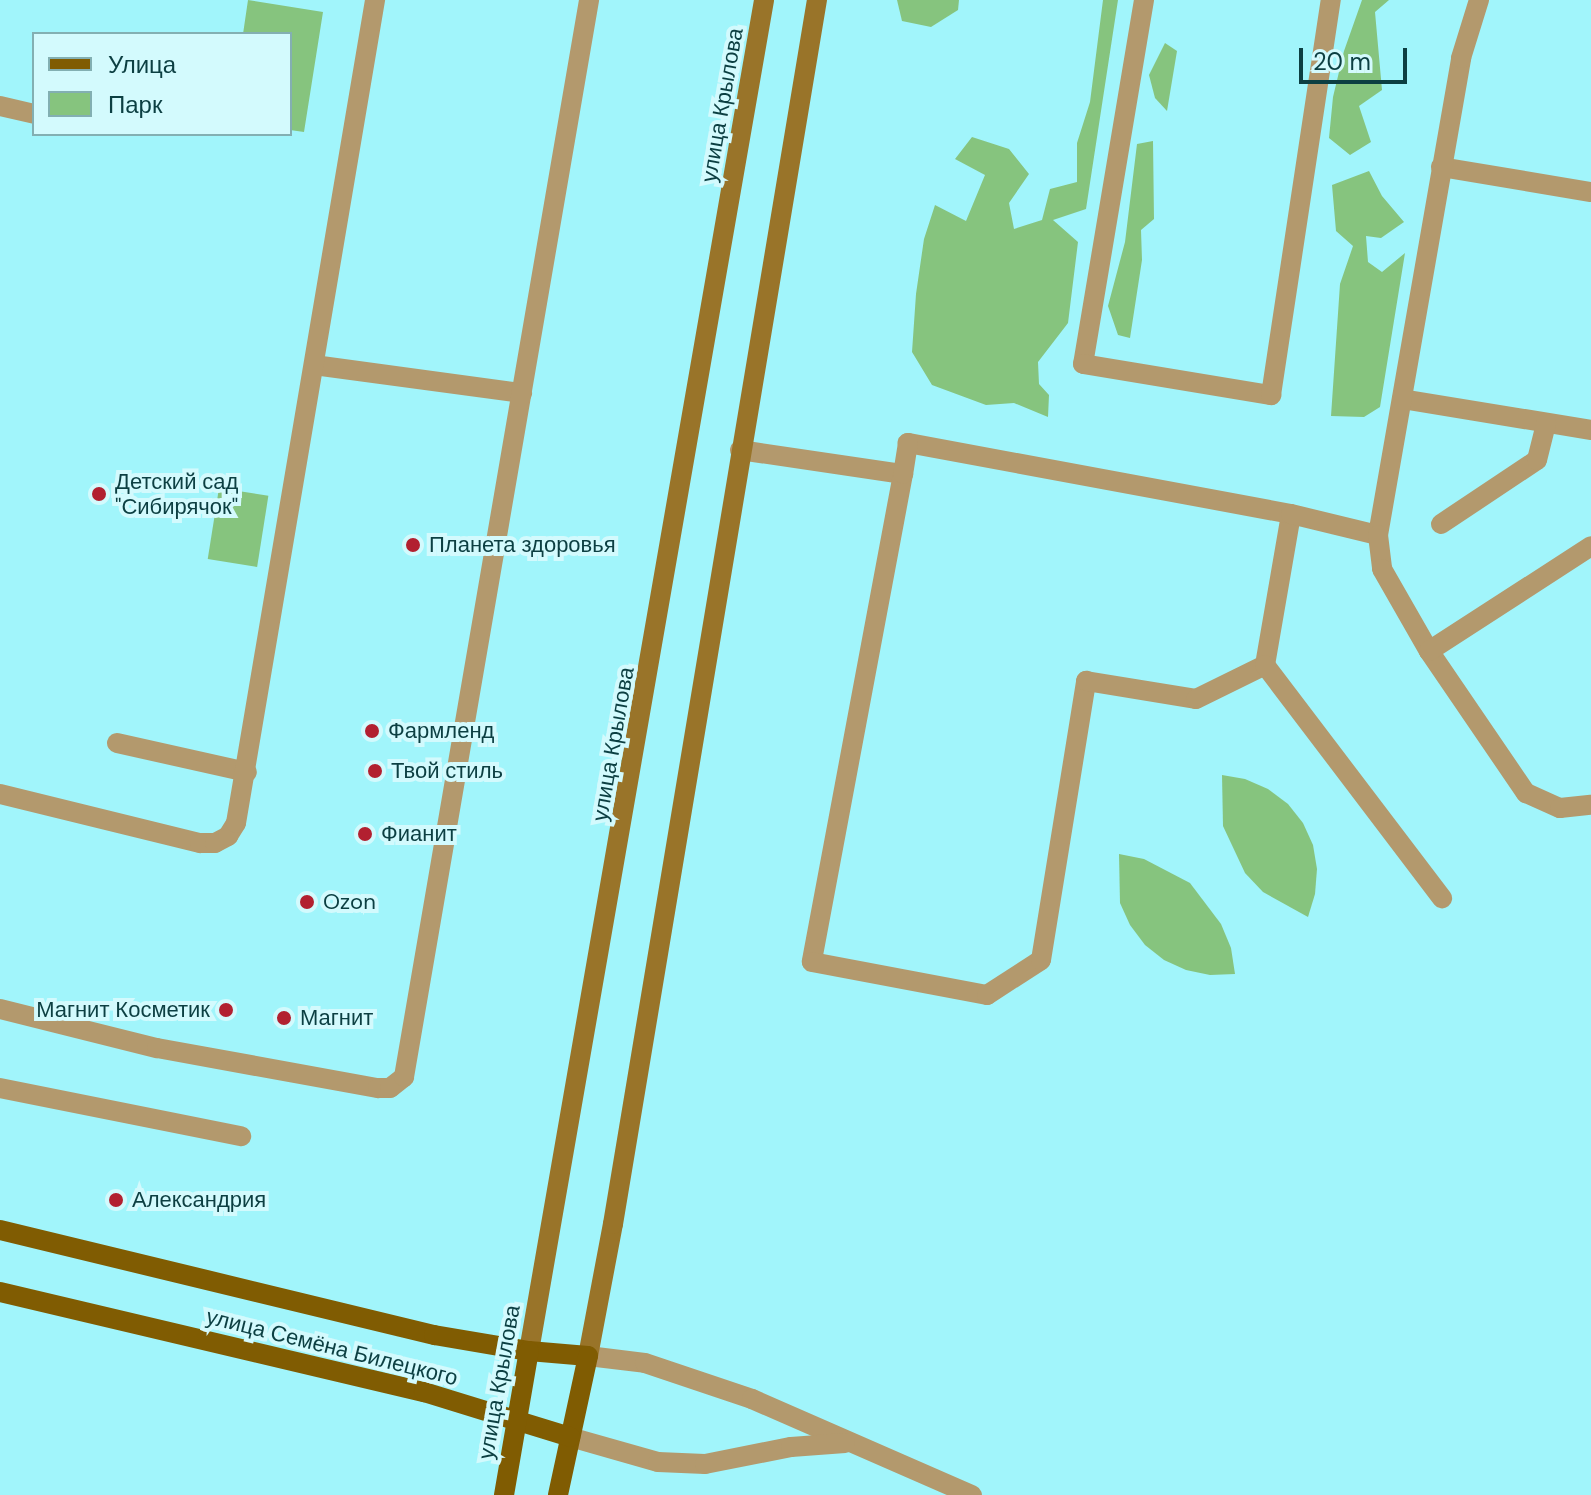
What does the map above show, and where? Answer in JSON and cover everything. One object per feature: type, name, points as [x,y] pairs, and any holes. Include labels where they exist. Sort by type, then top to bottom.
[{"type":"main road","name":"улица Крылова","points":[[504,1495],[631,783],[764,0]]},
{"type":"main road","points":[[558,1495],[613,1224],[817,0]]},
{"type":"main road","name":"улица Семёна Билецкого","points":[[0,1230],[434,1335],[529,1351],[588,1356]]},
{"type":"main road","name":"улица Семёна Билецкого","points":[[0,1292],[424,1392],[570,1437]]},
{"type":"street","points":[[0,794],[200,843],[215,843],[228,836],[236,823],[375,0]]},
{"type":"street","points":[[0,1009],[157,1048],[378,1088],[396,1085],[404,1077],[589,0]]},
{"type":"street","points":[[1144,0],[1083,364],[1271,395],[1331,0]]},
{"type":"street","points":[[1479,0],[1461,58],[1378,535],[1382,569],[1429,651],[1526,793],[1560,808],[1591,805]]},
{"type":"street","points":[[0,106],[32,114]]},
{"type":"street","points":[[1441,167],[1591,192]]},
{"type":"street","points":[[314,365],[522,393]]},
{"type":"street","points":[[1402,399],[1591,430]]},
{"type":"street","points":[[1441,524],[1537,460],[1546,423]]},
{"type":"street","points":[[1265,665],[1196,699],[1086,681],[1041,960],[987,995],[812,962],[908,443],[1291,514],[1378,535]]},
{"type":"street","points":[[740,450],[903,474]]},
{"type":"street","points":[[1291,514],[1265,665],[1442,898]]},
{"type":"street","points":[[1429,651],[1591,546]]},
{"type":"street","points":[[117,743],[247,772]]},
{"type":"street","points":[[0,1088],[241,1136]]},
{"type":"street","points":[[588,1356],[658,1367],[752,1399],[849,1443]]},
{"type":"street","name":"улица Семёна Билецкого","points":[[570,1437],[658,1462],[705,1464],[791,1447],[849,1443],[972,1495]]},
{"type":"green space","points":[[248,0],[323,12],[304,132],[292,130],[292,32],[243,32]]},
{"type":"green space","points":[[897,0],[959,0],[958,10],[931,27],[902,21]]},
{"type":"green space","points":[[1103,0],[1118,0],[1086,209],[1053,220],[1078,242],[1068,323],[1038,362],[1039,384],[1049,395],[1048,417],[1014,403],[986,405],[932,385],[912,352],[924,239],[935,205],[966,221],[985,175],[955,159],[972,137],[1009,149],[1029,174],[1009,203],[1014,229],[1042,220],[1050,189],[1077,182],[1077,143],[1090,102]]},
{"type":"green space","points":[[1362,0],[1389,0],[1375,12],[1382,90],[1359,106],[1371,142],[1350,155],[1329,138],[1333,97],[1344,51]]},
{"type":"green space","points":[[1165,43],[1177,51],[1167,111],[1155,98],[1149,75]]},
{"type":"green space","points":[[1153,141],[1154,219],[1141,230],[1142,260],[1130,338],[1118,335],[1108,306],[1125,242],[1137,144]]},
{"type":"green space","points":[[1369,171],[1382,196],[1404,222],[1381,238],[1366,236],[1368,262],[1382,272],[1405,253],[1380,407],[1364,417],[1331,416],[1340,284],[1353,246],[1336,231],[1332,185]]},
{"type":"green space","points":[[219,488],[268,496],[257,567],[208,559]]},
{"type":"green space","points":[[1222,775],[1245,779],[1268,789],[1288,804],[1303,823],[1313,845],[1317,869],[1315,894],[1308,917],[1263,892],[1245,873],[1223,826]]},
{"type":"green space","points":[[1119,854],[1144,859],[1190,883],[1221,924],[1231,948],[1235,974],[1210,975],[1186,970],[1164,960],[1145,945],[1130,925],[1120,903]]},
{"type":"place","name":"Детский сад \"Сибирячок\"","points":[[99,494]]},
{"type":"place","name":"Планета здоровья","points":[[413,545]]},
{"type":"place","name":"Фармленд","points":[[372,731]]},
{"type":"place","name":"Твой стиль","points":[[375,771]]},
{"type":"place","name":"Фианит","points":[[365,834]]},
{"type":"place","name":"Ozon","points":[[307,902]]},
{"type":"place","name":"Магнит Косметик","points":[[226,1010]]},
{"type":"place","name":"Магнит","points":[[284,1018]]},
{"type":"place","name":"Александрия","points":[[116,1200]]}]
